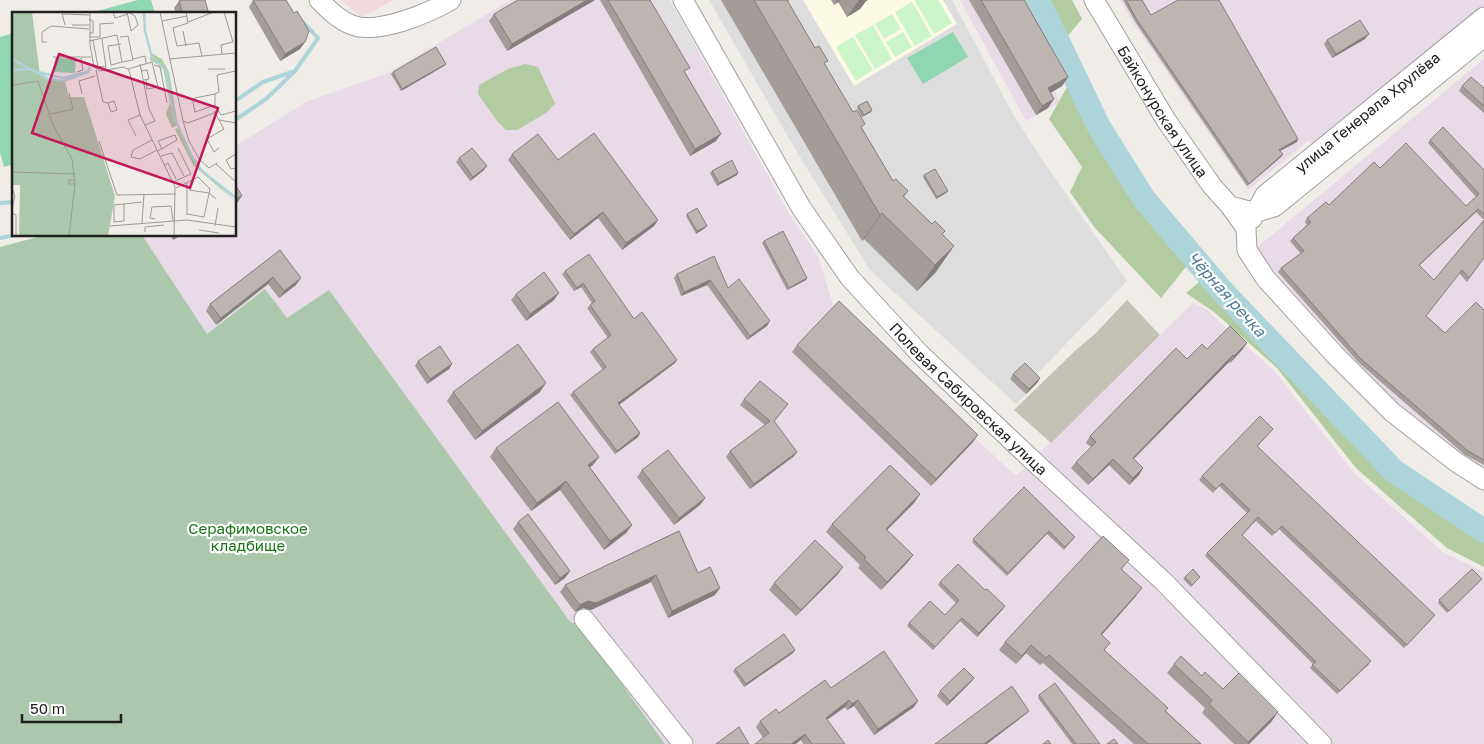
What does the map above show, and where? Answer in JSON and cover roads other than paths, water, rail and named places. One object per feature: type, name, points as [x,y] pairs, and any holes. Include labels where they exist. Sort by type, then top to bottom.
[{"type":"street","points":[[319,0],[341,20],[355,26],[373,27],[414,18],[451,0]]},
{"type":"street","name":"Полевая Сабировская улица","points":[[683,0],[802,209],[850,278],[920,354],[1163,581],[1322,744]]},
{"type":"street","name":"Байконурская улица","points":[[1094,0],[1166,120],[1212,186],[1244,214]]},
{"type":"street","name":"улица Генерала Хрулёва","points":[[1244,214],[1484,16]]},
{"type":"street","name":"улица Генерала Хрулёва","points":[[1244,214],[1274,207],[1484,37]]},
{"type":"street","points":[[1244,214],[1247,250],[1266,279],[1335,355],[1392,412],[1456,462],[1484,480]]},
{"type":"street","points":[[584,618],[682,744]]},
{"type":"waterway","name":"Чёрная речка","points":[[1038,0],[1099,127],[1144,199],[1223,292],[1394,471],[1484,531]]},
{"type":"waterway","points":[[236,119],[266,99],[295,71],[318,38],[303,22]]},
{"type":"waterway","points":[[236,100],[263,82],[292,72]]},
{"type":"waterway","points":[[0,203],[12,202]]},
{"type":"waterway","points":[[0,238],[12,236]]},
{"type":"park label","name":"Серафимовское кладбище","points":[[248,536]]}]
